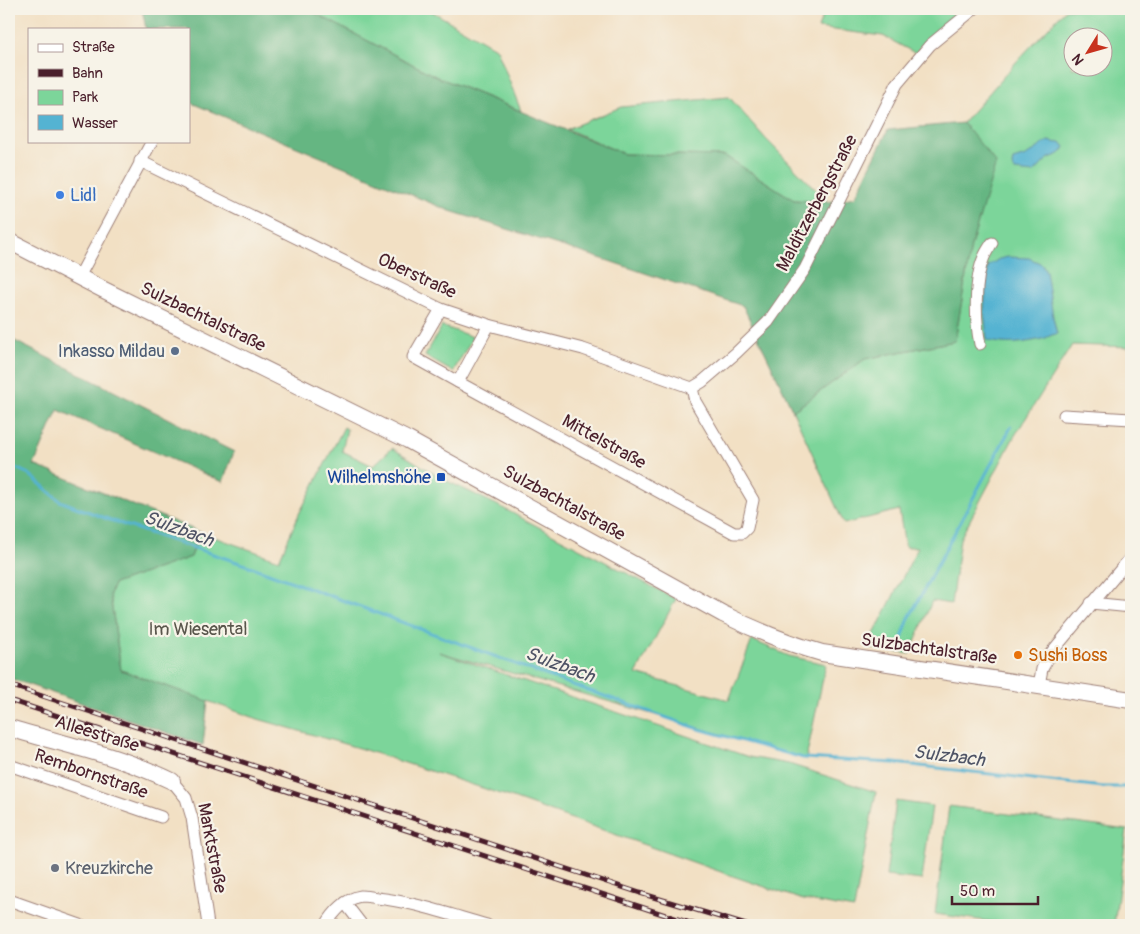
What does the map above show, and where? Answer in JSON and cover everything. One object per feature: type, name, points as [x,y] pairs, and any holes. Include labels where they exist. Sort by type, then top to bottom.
[{"type":"main road","name":"Sulzbachtalstraße","points":[[9,241],[408,440],[762,634],[822,653],[1131,700]]},
{"type":"main road","name":"Alleestraße","points":[[9,728],[90,751],[153,772],[172,781]]},
{"type":"street","name":"Malditzerbergstraße","points":[[692,388],[702,382],[736,353],[768,322],[805,269],[897,84],[930,45],[974,9]]},
{"type":"street","points":[[79,277],[151,142]]},
{"type":"street","name":"Oberstraße","points":[[140,161],[441,309],[489,325],[583,349],[692,388]]},
{"type":"street","points":[[980,344],[976,326],[977,289],[983,258],[992,244]]},
{"type":"street","name":"Mittelstraße","points":[[441,309],[413,357],[734,533],[742,533],[747,528],[753,500],[695,401],[692,388]]},
{"type":"street","points":[[458,382],[489,325]]},
{"type":"street","points":[[1064,416],[1131,419]]},
{"type":"street","points":[[1039,685],[1042,669],[1051,653],[1091,603],[1129,562]]},
{"type":"street","points":[[1091,603],[1131,607]]},
{"type":"street","name":"Rembornstraße","points":[[9,765],[161,817]]},
{"type":"street","name":"Marktstraße","points":[[172,781],[186,798],[192,818],[208,925]]},
{"type":"street","points":[[326,925],[345,903],[360,896],[412,904],[487,925]]},
{"type":"street","points":[[9,900],[80,925]]},
{"type":"street","points":[[345,903],[362,925]]},
{"type":"green space","points":[[142,9],[307,9],[435,76],[624,154],[725,156],[794,200],[828,202],[855,197],[888,130],[963,123],[996,163],[971,246],[955,341],[865,359],[793,411],[743,306],[450,211],[190,102],[190,28],[146,28]]},
{"type":"green space","points":[[307,9],[428,9],[497,49],[521,111],[435,76]]},
{"type":"green space","points":[[825,9],[949,9],[956,16],[915,53],[883,36],[818,28]]},
{"type":"green space","points":[[1066,9],[1131,9],[1131,347],[1072,345],[1014,437],[960,539],[951,604],[932,601],[910,654],[870,648],[873,636],[918,547],[905,547],[899,510],[844,524],[793,411],[865,359],[955,341],[971,246],[995,163],[963,123]]},
{"type":"green space","points":[[729,97],[765,138],[828,202],[794,200],[725,156],[624,154],[567,129],[621,107]]},
{"type":"green space","points":[[442,326],[473,337],[453,372],[425,356]]},
{"type":"green space","points":[[9,338],[234,452],[223,482],[58,410],[34,465],[200,532],[191,557],[114,584],[110,594],[121,670],[208,701],[203,745],[9,678]]},
{"type":"green space","name":"Im Wiesental","points":[[344,427],[347,429],[342,451],[373,466],[392,448],[443,479],[495,504],[676,599],[636,674],[729,700],[752,640],[789,656],[826,664],[806,759],[439,652],[749,757],[789,764],[876,792],[854,909],[803,900],[510,797],[362,749],[258,719],[121,670],[110,593],[114,584],[191,557],[200,532],[279,560],[299,514]]},
{"type":"green space","points":[[896,801],[932,806],[922,880],[886,876]]},
{"type":"green space","points":[[949,806],[1127,830],[1114,925],[1017,925],[935,914]]},
{"type":"water","points":[[1048,141],[1061,142],[1065,147],[1058,155],[1046,160],[1033,173],[1015,171],[1012,166],[1013,160],[1026,156]]},
{"type":"water","points":[[1008,257],[1029,258],[1042,264],[1046,271],[1057,334],[1021,343],[1001,343],[987,340],[984,310],[988,266],[999,259]]},
{"type":"waterway","points":[[902,638],[909,618],[1011,427]]},
{"type":"waterway","name":"Sulzbach","points":[[9,465],[29,474],[60,501],[113,521],[252,567],[567,683],[699,729],[803,758],[894,763],[1103,787],[1131,787]]},
{"type":"railway","points":[[9,685],[640,893],[746,925]]},
{"type":"railway","points":[[9,700],[696,925]]},
{"type":"place","name":"Lidl","points":[[60,195]]},
{"type":"place","name":"Inkasso Mildau","points":[[175,351]]},
{"type":"place","name":"Wilhelmshöhe","points":[[441,477]]},
{"type":"place","name":"Sushi Boss","points":[[1018,655]]},
{"type":"place","name":"Kreuzkirche","points":[[55,868]]}]
